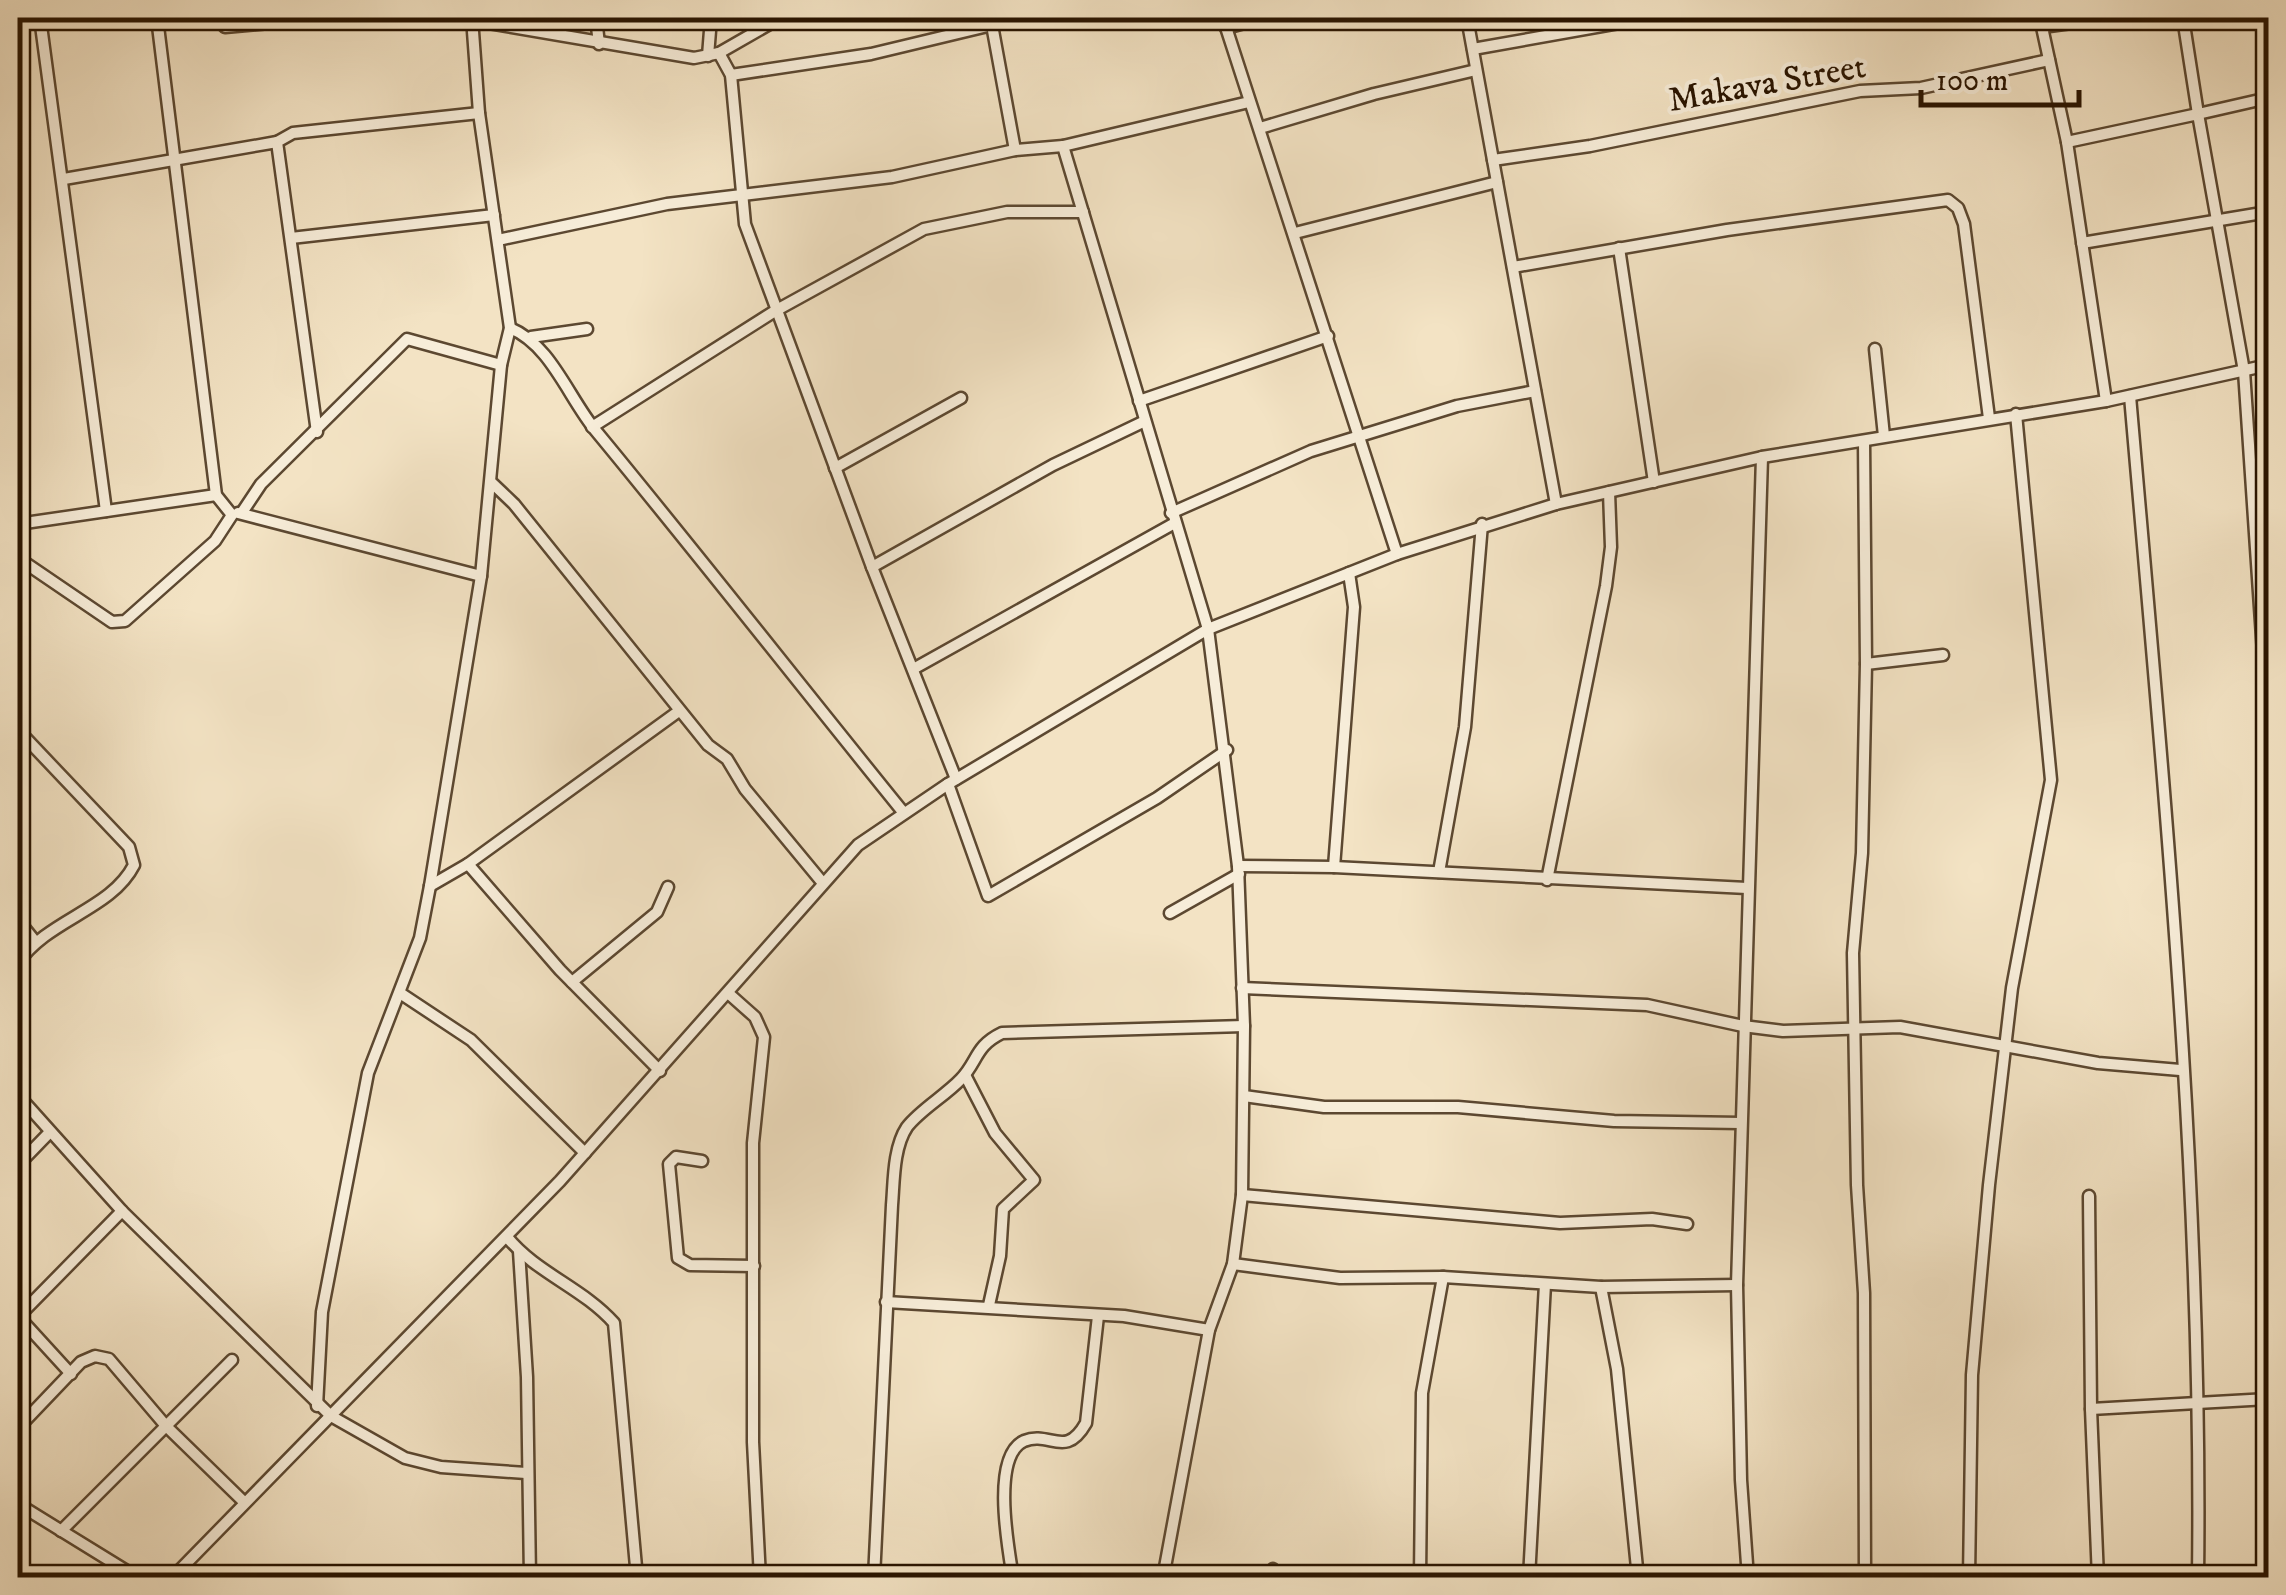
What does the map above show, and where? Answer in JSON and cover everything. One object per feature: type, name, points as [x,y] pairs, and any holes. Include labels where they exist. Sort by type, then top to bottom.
[{"type":"street","points":[[40,18],[106,511]]},
{"type":"street","points":[[157,18],[216,494],[237,513],[481,576]]},
{"type":"street","points":[[225,26],[324,18]]},
{"type":"street","points":[[459,18],[674,58],[714,54],[780,18]]},
{"type":"street","points":[[317,1406],[322,1312],[368,1073],[420,938],[430,886],[481,576],[501,364],[510,328],[479,113],[472,18]]},
{"type":"street","points":[[596,18],[599,44]]},
{"type":"street","points":[[710,18],[714,54],[731,75],[746,224],[834,468],[915,668],[988,896],[1157,798],[1227,750]]},
{"type":"street","points":[[731,75],[871,54],[991,22],[1032,18]]},
{"type":"street","points":[[1263,18],[1224,23],[1296,233],[1396,554]]},
{"type":"street","points":[[1467,18],[1556,504]]},
{"type":"street","points":[[1474,49],[1646,18]]},
{"type":"street","points":[[2106,401],[2067,142],[2041,22],[2108,18]]},
{"type":"street","points":[[2183,18],[2244,371],[2268,726]]},
{"type":"street","points":[[991,22],[1015,150]]},
{"type":"street","name":"Makava Street","points":[[1493,160],[1590,146],[1860,91],[1921,88],[2049,60]]},
{"type":"street","points":[[1260,128],[1374,94],[1476,70]]},
{"type":"street","points":[[2067,142],[2268,98]]},
{"type":"street","points":[[498,240],[742,193],[892,177],[1015,150],[1063,146],[1249,102]]},
{"type":"street","points":[[64,179],[277,142],[293,132],[479,113]]},
{"type":"street","points":[[277,142],[317,432]]},
{"type":"street","points":[[1063,146],[1208,629],[1227,750],[1239,870],[1244,1026],[1242,1194],[1233,1264],[1209,1330],[1163,1578]]},
{"type":"street","points":[[1296,233],[1497,182]]},
{"type":"street","points":[[1513,267],[1948,200],[1958,208],[1964,224],[1988,418]]},
{"type":"street","points":[[592,427],[775,311],[924,229],[1008,212],[1083,212]]},
{"type":"street","points":[[2082,243],[2268,212]]},
{"type":"street","points":[[290,238],[494,214]]},
{"type":"street","points":[[1619,248],[1654,482]]},
{"type":"street","points":[[510,328],[532,337],[587,329]]},
{"type":"street","points":[[1139,401],[1328,336]]},
{"type":"street","points":[[532,337],[592,427],[682,533],[902,812]]},
{"type":"street","points":[[18,558],[112,622],[125,621],[215,541],[261,484],[407,339],[501,364]]},
{"type":"street","points":[[1874,349],[1884,436]]},
{"type":"street","points":[[172,1578],[585,1153],[858,845],[952,781],[1208,629],[1396,554],[1556,504],[1762,457],[2106,401],[2268,365]]},
{"type":"street","points":[[915,668],[1094,572],[1172,518],[1311,451],[1458,406],[1535,391]]},
{"type":"street","points":[[2130,396],[2177,930],[2180,1070],[2189,1196],[2198,1578]]},
{"type":"street","points":[[834,468],[961,398]]},
{"type":"street","points":[[1969,1578],[1972,1376],[2006,1044],[2012,988],[2051,780],[2016,414]]},
{"type":"street","points":[[872,567],[1052,465],[1144,420]]},
{"type":"street","points":[[1864,441],[1866,664],[1862,853],[1853,954],[1858,1030],[1865,1578]]},
{"type":"street","points":[[1748,1578],[1741,1480],[1737,1285],[1762,457]]},
{"type":"street","points":[[492,482],[514,504],[708,746],[726,759],[745,790],[822,882]]},
{"type":"street","points":[[1547,880],[1606,586],[1611,547],[1609,492]]},
{"type":"street","points":[[18,524],[216,494]]},
{"type":"street","points":[[1439,872],[1464,728],[1482,524]]},
{"type":"street","points":[[1334,867],[1354,623],[1349,573]]},
{"type":"street","points":[[1866,664],[1943,655]]},
{"type":"street","points":[[430,886],[468,864],[679,711]]},
{"type":"street","points":[[18,730],[129,847],[134,864],[125,882],[34,940],[18,963]]},
{"type":"street","points":[[468,864],[572,982],[660,1070]]},
{"type":"street","points":[[1170,913],[1239,870],[1334,867],[1747,888]]},
{"type":"street","points":[[572,982],[657,912],[668,887]]},
{"type":"street","points":[[18,920],[34,940]]},
{"type":"street","points":[[1242,988],[1647,1005],[1743,1026],[1900,1028],[2098,1063],[2180,1070]]},
{"type":"street","points":[[728,992],[755,1017],[764,1037],[753,1143],[753,1442],[760,1578]]},
{"type":"street","points":[[400,993],[472,1040],[585,1153]]},
{"type":"street","points":[[874,1578],[886,1302],[898,1147],[907,1128],[965,1075],[972,1056],[1002,1033],[1244,1026]]},
{"type":"street","points":[[965,1075],[996,1132],[1034,1180],[1004,1209],[1000,1256],[988,1305]]},
{"type":"street","points":[[18,1095],[122,1210],[317,1406],[405,1458],[441,1466],[526,1473]]},
{"type":"street","points":[[1244,1096],[1324,1107],[1458,1107],[1614,1121],[1741,1123]]},
{"type":"street","points":[[18,1166],[50,1132]]},
{"type":"street","points":[[702,1160],[676,1157],[669,1164],[678,1258],[690,1265],[754,1266]]},
{"type":"street","points":[[1242,1194],[1560,1223],[1652,1219],[1687,1224]]},
{"type":"street","points":[[2089,1196],[2093,1266],[2091,1409],[2098,1578]]},
{"type":"street","points":[[71,1374],[18,1316],[122,1210]]},
{"type":"street","points":[[507,1236],[519,1252],[600,1306],[614,1323],[638,1578]]},
{"type":"street","points":[[519,1252],[527,1378],[530,1578]]},
{"type":"street","points":[[1233,1264],[1340,1278],[1443,1277],[1601,1288],[1737,1285]]},
{"type":"street","points":[[1420,1578],[1422,1392],[1443,1277]]},
{"type":"street","points":[[1530,1578],[1545,1284]]},
{"type":"street","points":[[1601,1288],[1616,1370],[1638,1578]]},
{"type":"street","points":[[886,1302],[988,1305],[1209,1330]]},
{"type":"street","points":[[1013,1578],[1006,1532],[1006,1462],[1012,1449],[1028,1439],[1066,1443],[1078,1437],[1086,1423],[1098,1316]]},
{"type":"street","points":[[18,1428],[81,1362],[95,1356],[109,1359],[166,1426],[244,1502]]},
{"type":"street","points":[[61,1531],[232,1360]]},
{"type":"street","points":[[2091,1409],[2268,1399]]},
{"type":"street","points":[[18,1504],[138,1578]]},
{"type":"street","points":[[182,1566],[191,1578]]}]
